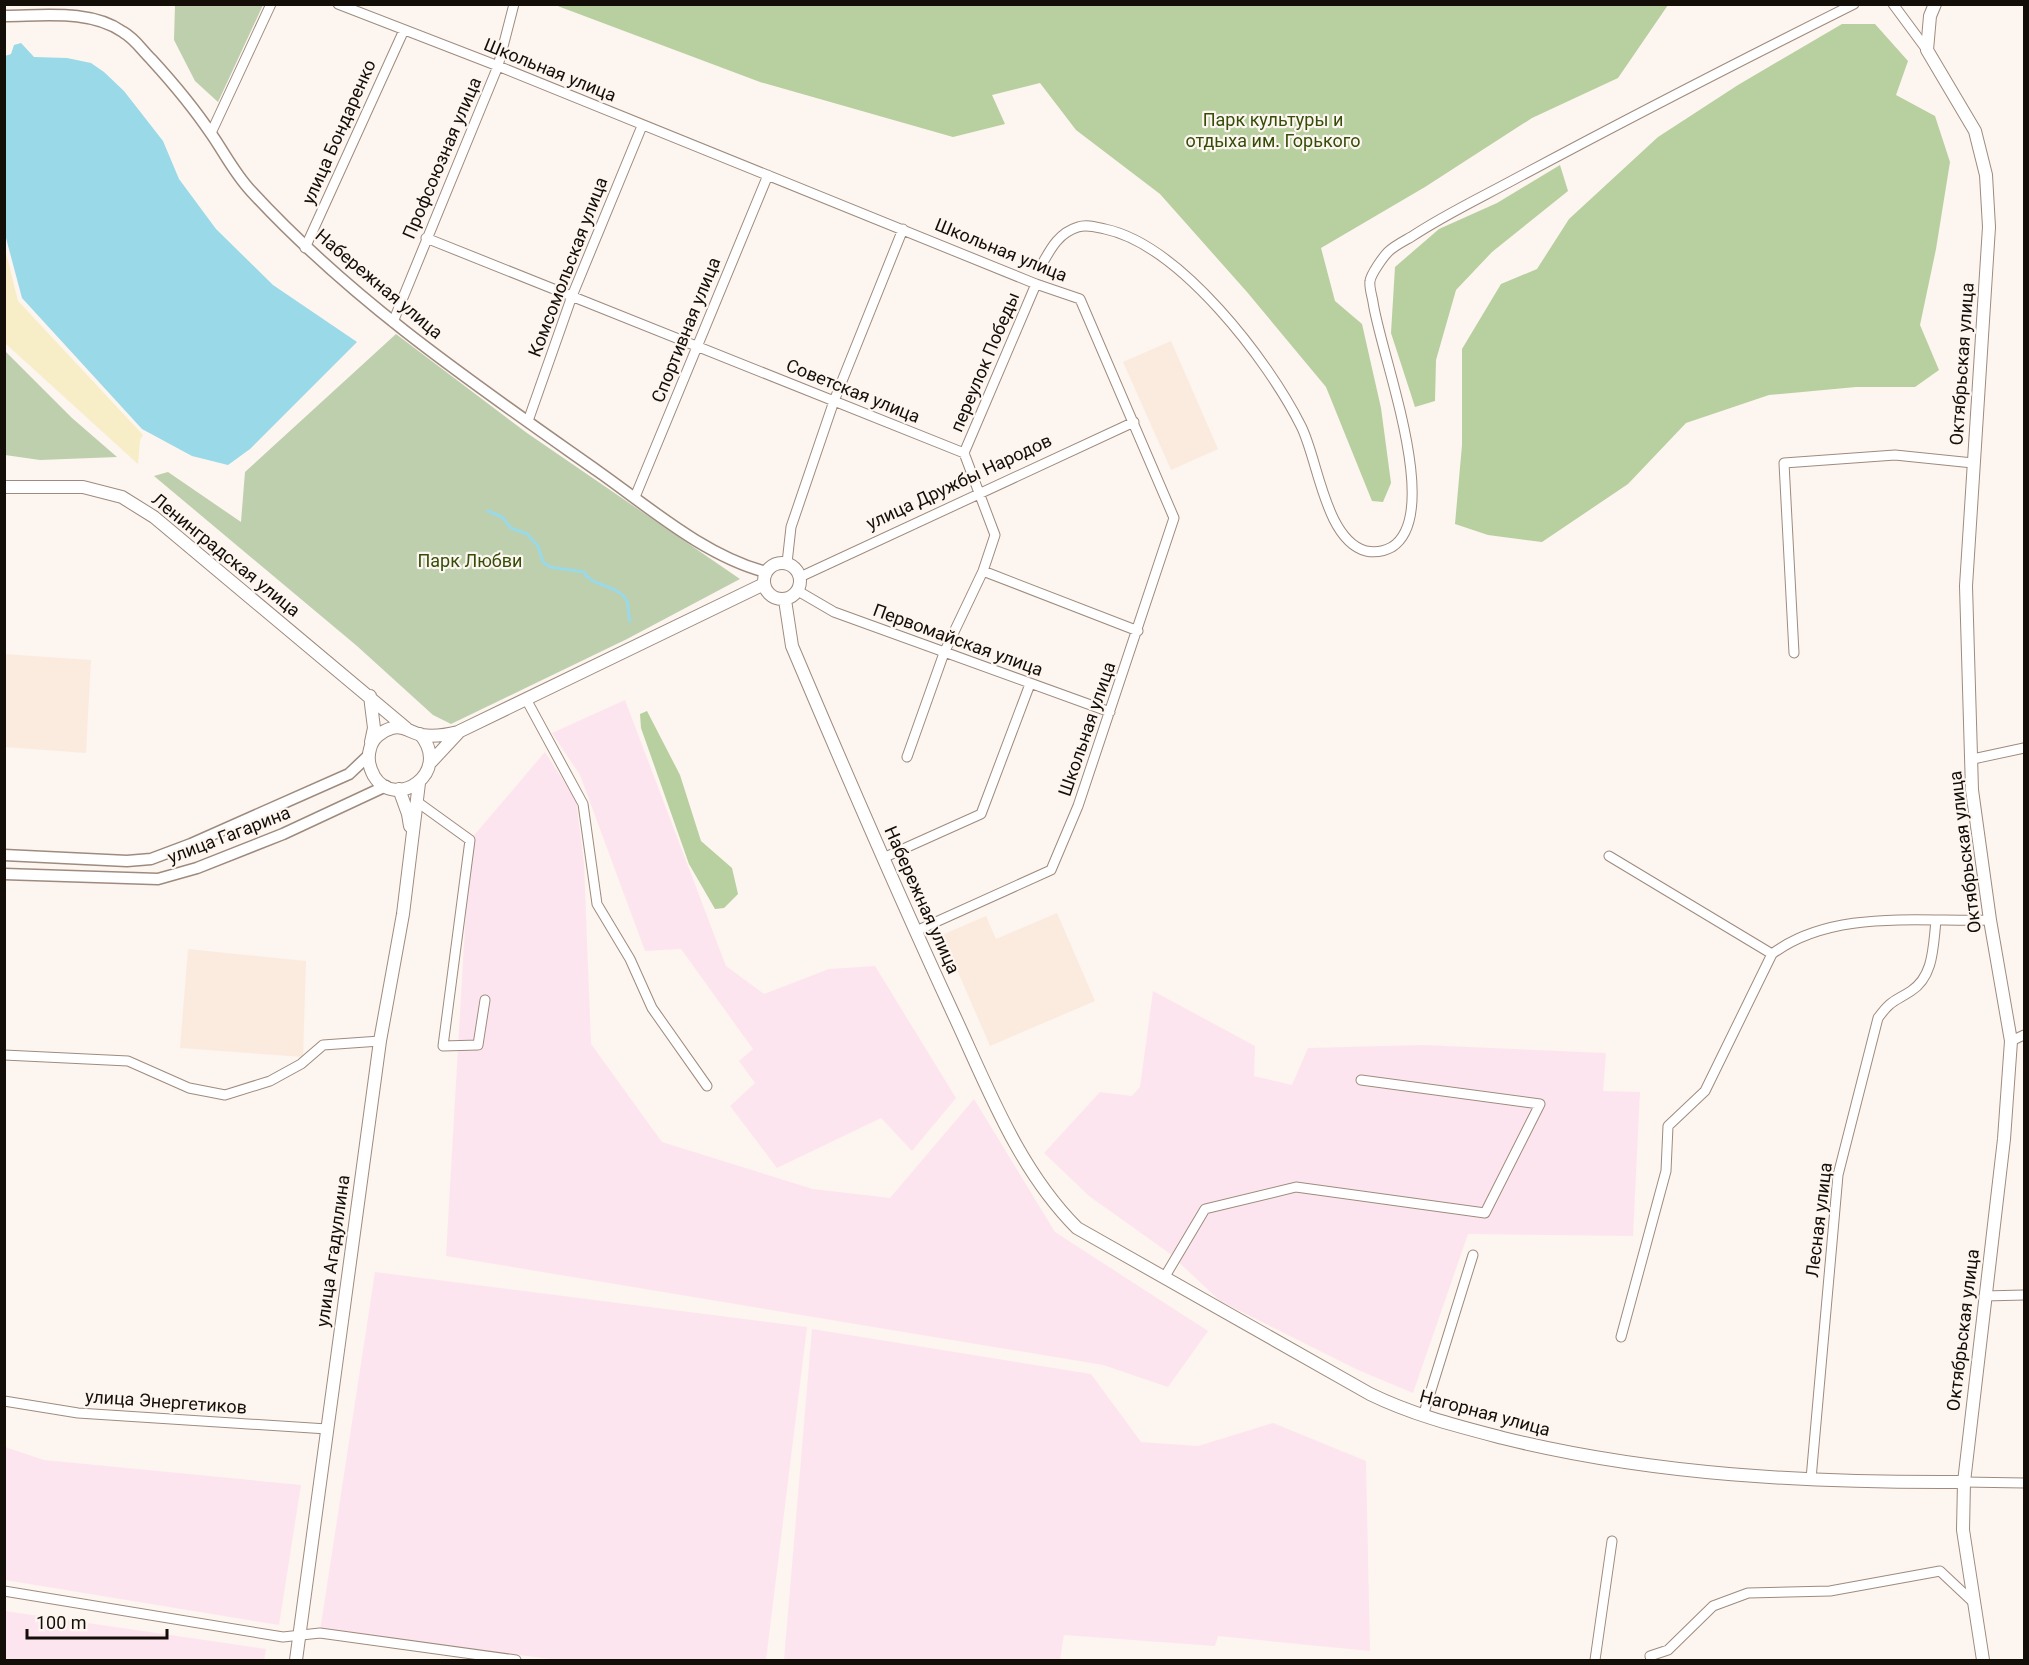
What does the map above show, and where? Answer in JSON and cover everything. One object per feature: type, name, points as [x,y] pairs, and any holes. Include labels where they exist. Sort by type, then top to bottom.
[{"type":"main road","points":[[1927,50],[1930,15],[1935,4]]},
{"type":"main road","name":"Октябрьская улица","points":[[1927,50],[1975,130],[1986,175],[1989,237],[1966,586],[1972,790],[1990,920],[2011,1041],[2004,1139],[1964,1482],[1963,1530],[1983,1660]]},
{"type":"main road","name":"Ленинградская улица","points":[[4,487],[83,488],[122,497],[154,517],[406,728]]},
{"type":"main road","points":[[369,751],[383,731],[393,728],[406,728],[420,734],[441,736],[458,732],[765,578],[775,564],[787,563],[797,569],[800,577],[798,591],[785,600],[769,594],[765,578]]},
{"type":"main road","name":"Набережная улица","points":[[785,600],[792,646],[883,858],[994,1102],[1034,1179],[1052,1204]]},
{"type":"main road","points":[[370,696],[374,728],[369,751],[369,767],[376,779],[392,788],[408,814],[412,848]]},
{"type":"main road","points":[[430,762],[458,732]]},
{"type":"main road","points":[[412,848],[419,783],[426,775],[430,762],[430,751],[420,734]]},
{"type":"main road","points":[[392,788],[419,783]]},
{"type":"main road","name":"улица Агадуллина","points":[[297,1660],[380,1041],[412,848]]},
{"type":"main road","name":"Нагорная улица","points":[[1052,1204],[1077,1228],[1164,1278],[1370,1394],[1423,1416],[1577,1455],[1810,1479],[1964,1482]]},
{"type":"street","points":[[211,133],[271,4]]},
{"type":"street","name":"Школьная улица","points":[[338,4],[498,66],[1036,284],[1080,299],[1174,518],[1078,806],[1051,870],[916,931]]},
{"type":"street","name":"Профсоюзная улица","points":[[393,322],[498,66],[514,4]]},
{"type":"street","points":[[1041,266],[1055,240],[1077,227],[1088,225],[1122,233],[1155,252],[1192,282],[1220,310],[1286,396],[1304,430],[1329,508],[1344,537],[1363,550],[1383,553],[1402,541],[1412,514],[1412,475],[1403,418],[1377,332],[1370,281],[1388,252],[1428,226],[1674,93],[1854,4]]},
{"type":"street","points":[[1893,4],[1927,50]]},
{"type":"street","name":"Набережная улица","points":[[4,16],[83,17],[104,21],[125,32],[172,82],[211,133],[236,174],[305,248],[393,322],[528,421],[696,539],[765,578]]},
{"type":"street","name":"улица Бондаренко","points":[[305,248],[404,30]]},
{"type":"street","name":"Комсомольская улица","points":[[528,421],[572,296],[642,126]]},
{"type":"street","name":"Спортивная улица","points":[[636,497],[768,175]]},
{"type":"street","points":[[787,563],[791,527],[834,401],[903,229]]},
{"type":"street","name":"Советская улица","points":[[426,238],[964,453]]},
{"type":"street","name":"переулок Победы","points":[[964,453],[1036,284]]},
{"type":"street","name":"улица Дружбы Народов","points":[[800,577],[1134,422]]},
{"type":"street","points":[[907,757],[944,653],[984,571],[995,535],[964,453]]},
{"type":"street","points":[[1794,653],[1784,463],[1895,455],[1973,463]]},
{"type":"street","points":[[984,571],[1138,631]]},
{"type":"street","name":"Первомайская улица","points":[[798,591],[834,612],[1110,712]]},
{"type":"street","points":[[883,858],[981,814],[1030,684]]},
{"type":"street","points":[[526,699],[583,804],[597,904],[630,959],[652,1008],[707,1086]]},
{"type":"street","points":[[1972,759],[2025,748]]},
{"type":"street","name":"улица Гагарина","points":[[4,855],[127,861],[151,859],[191,844],[349,774],[369,751]]},
{"type":"street","name":"улица Гагарина","points":[[4,874],[158,879],[197,868],[392,788]]},
{"type":"street","points":[[416,801],[470,840],[443,1046],[478,1045],[485,1000]]},
{"type":"street","points":[[1609,856],[1772,954]]},
{"type":"street","points":[[1621,1337],[1666,1171],[1668,1126],[1705,1091],[1772,954],[1790,940],[1819,929],[1885,920],[1990,920]]},
{"type":"street","name":"Лесная улица","points":[[1810,1479],[1838,1175],[1878,1018],[1889,1002],[1912,990],[1924,978],[1930,967],[1936,921]]},
{"type":"street","points":[[2011,1041],[2025,1035]]},
{"type":"street","points":[[4,1055],[128,1061],[189,1088],[225,1095],[270,1081],[301,1064],[323,1045],[380,1041]]},
{"type":"street","points":[[1164,1278],[1205,1209],[1296,1187],[1485,1213],[1539,1104],[1361,1080]]},
{"type":"street","points":[[1423,1416],[1473,1255]]},
{"type":"street","points":[[1984,1296],[2025,1295]]},
{"type":"street","name":"улица Энергетиков","points":[[4,1401],[78,1413],[327,1429]]},
{"type":"street","points":[[1964,1482],[2025,1483]]},
{"type":"street","points":[[1595,1660],[1612,1541]]},
{"type":"street","points":[[1651,1660],[1650,1656],[1668,1650],[1713,1606],[1748,1593],[1830,1591],[1940,1571],[1973,1602]]},
{"type":"street","points":[[4,1591],[283,1637],[320,1633],[516,1660]]},
{"type":"shaded area","points":[[1171,341],[1218,449],[1171,470],[1123,362]]},
{"type":"shaded area","points":[[4,654],[91,660],[86,753],[5,747]]},
{"type":"shaded area","points":[[625,700],[726,966],[764,994],[829,969],[875,966],[956,1098],[912,1151],[881,1118],[777,1168],[730,1106],[755,1083],[739,1061],[753,1049],[681,949],[645,951],[580,775],[552,733]]},
{"type":"shaded area","points":[[545,752],[576,800],[584,863],[591,1044],[662,1142],[813,1189],[890,1198],[974,1099],[1055,1232],[1208,1331],[1168,1387],[1103,1365],[446,1256],[470,840]]},
{"type":"shaded area","points":[[1057,913],[1095,1001],[990,1046],[942,935],[986,916],[996,939]]},
{"type":"shaded area","points":[[188,949],[306,961],[303,1057],[180,1048]]},
{"type":"shaded area","points":[[1153,991],[1255,1046],[1254,1076],[1292,1085],[1308,1048],[1423,1045],[1606,1053],[1603,1091],[1640,1092],[1633,1236],[1468,1234],[1413,1393],[1358,1370],[1220,1301],[1169,1253],[1089,1196],[1044,1153],[1100,1092],[1132,1096],[1140,1087]]},
{"type":"shaded area","points":[[375,1272],[807,1327],[766,1660],[560,1660],[320,1631]]},
{"type":"shaded area","points":[[812,1329],[1091,1374],[1141,1442],[1198,1446],[1273,1423],[1366,1461],[1370,1651],[1218,1636],[1215,1646],[1064,1635],[1060,1660],[784,1660]]},
{"type":"shaded area","points":[[5,1447],[44,1460],[301,1485],[279,1625],[5,1580]]},
{"type":"shaded area","points":[[5,1611],[266,1649],[264,1660],[5,1660]]},
{"type":"green space","points":[[175,5],[263,5],[218,102],[195,81],[174,40]]},
{"type":"green space","name":"Парк культуры и отдыха им. Горького","points":[[555,5],[1668,5],[1618,78],[1532,118],[1425,187],[1321,248],[1335,301],[1362,324],[1381,408],[1391,483],[1383,502],[1372,501],[1326,387],[1247,292],[1160,194],[1076,130],[1040,83],[992,95],[1005,124],[953,137],[760,82]]},
{"type":"green space","points":[[1842,24],[1875,24],[1908,61],[1896,95],[1935,116],[1950,162],[1936,249],[1920,325],[1939,370],[1915,387],[1856,387],[1769,395],[1686,423],[1628,484],[1542,542],[1488,535],[1455,524],[1462,445],[1462,349],[1501,284],[1537,269],[1569,219],[1658,137],[1738,85]]},
{"type":"green space","points":[[1560,165],[1568,191],[1492,252],[1456,290],[1436,360],[1435,401],[1415,407],[1391,333],[1395,267],[1439,229],[1497,203]]},
{"type":"green space","name":"Парк Любви","points":[[396,334],[527,433],[740,579],[627,639],[451,724],[433,715],[357,646],[154,476],[168,472],[241,522],[245,472]]},
{"type":"green space","points":[[4,350],[72,418],[117,457],[40,460],[5,455]]},
{"type":"green space","points":[[647,711],[680,775],[701,841],[732,868],[738,894],[724,908],[715,909],[689,864],[641,728],[640,714]]},
{"type":"sand","points":[[5,249],[18,301],[143,435],[140,440],[138,464],[5,343]]},
{"type":"water","points":[[21,43],[34,57],[67,58],[91,63],[104,72],[124,91],[163,141],[179,179],[216,229],[273,285],[357,342],[250,449],[228,465],[192,456],[142,429],[22,298],[6,238],[4,217],[5,56],[11,54],[14,45]]},
{"type":"waterway","points":[[488,511],[502,517],[511,528],[527,534],[538,546],[543,562],[550,567],[584,572],[592,580],[623,595],[628,603],[630,621]]}]
